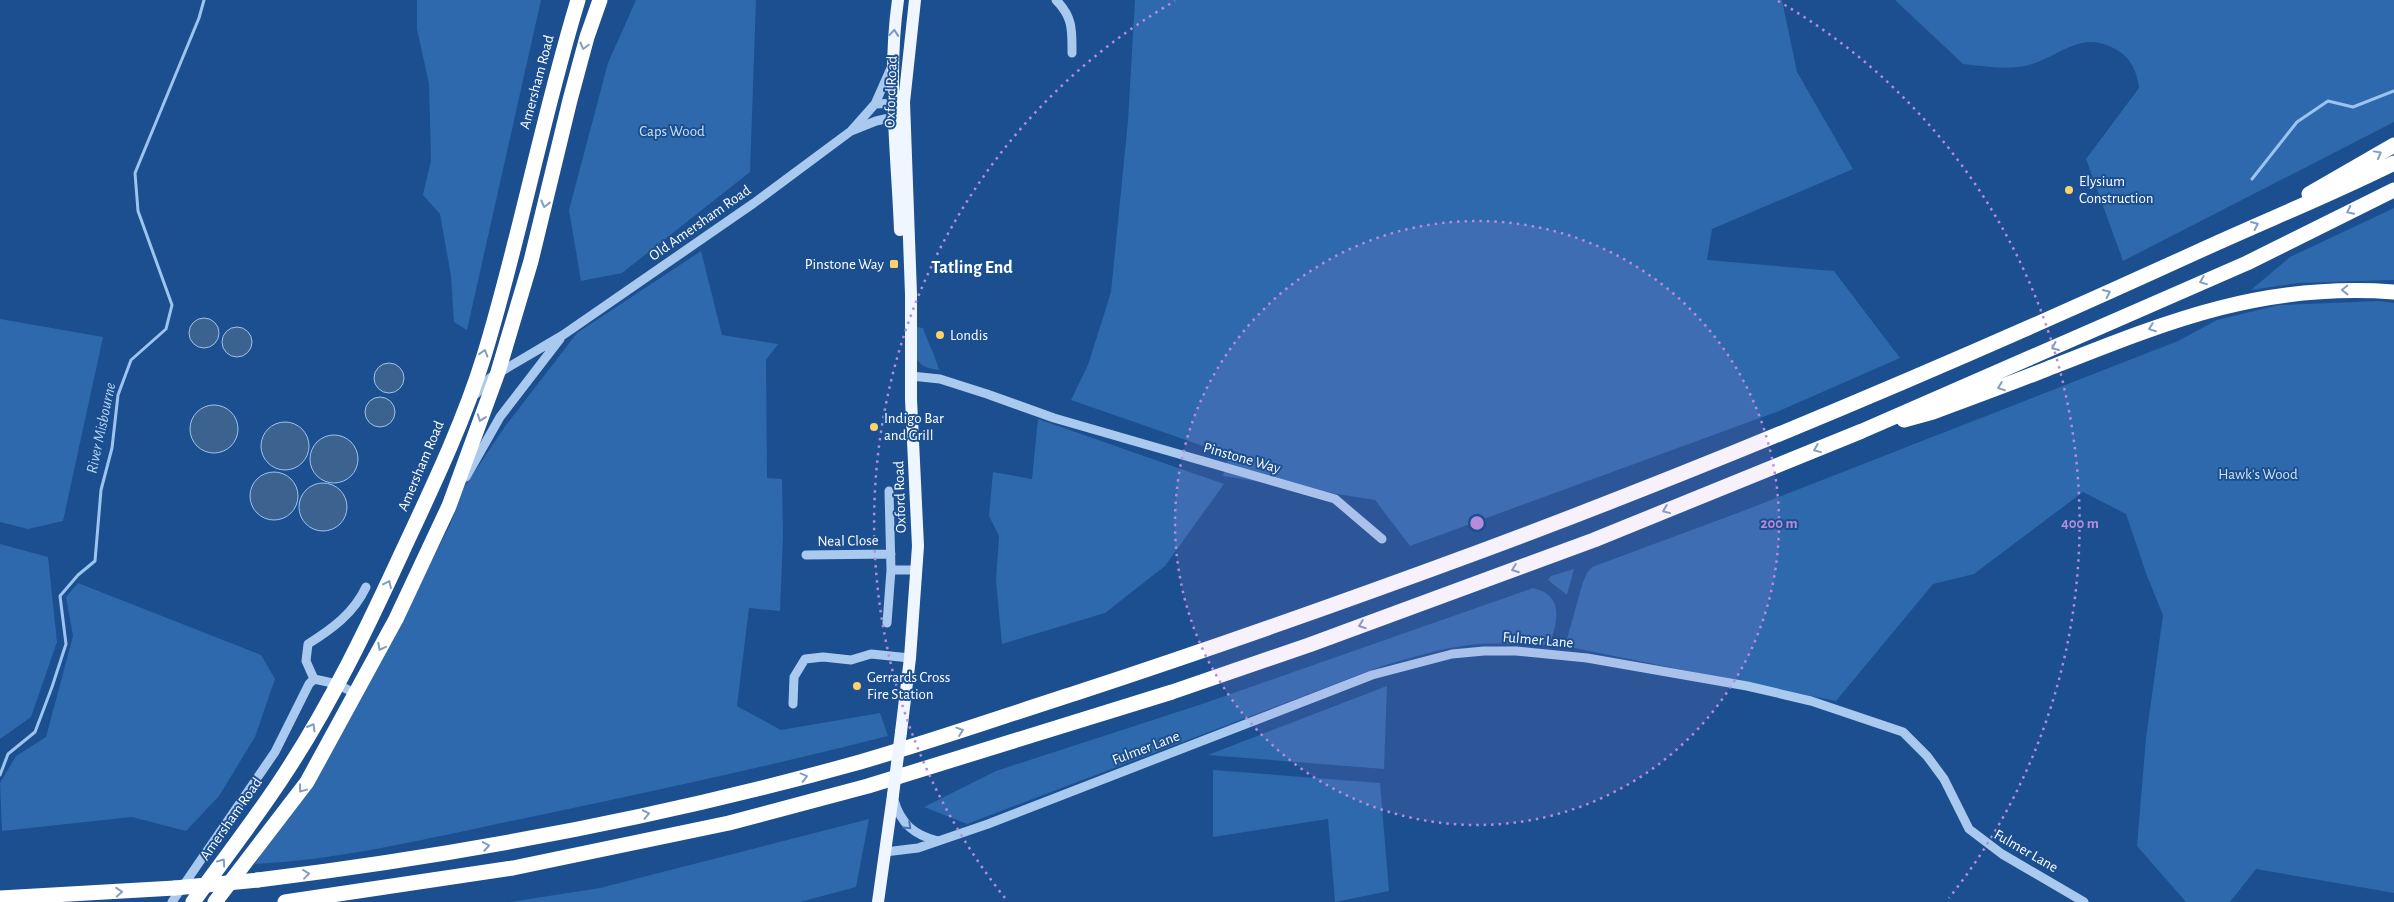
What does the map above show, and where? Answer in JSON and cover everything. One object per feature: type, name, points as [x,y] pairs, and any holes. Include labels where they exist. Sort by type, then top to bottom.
[{"type":"highway","name":"Amersham Road","points":[[193,902],[286,772],[337,684],[378,604],[419,517],[461,417],[483,358],[516,242],[556,72],[578,0]]},
{"type":"highway","points":[[215,902],[307,782],[396,619],[449,506],[498,372],[532,261],[587,37],[600,0]]},
{"type":"highway","points":[[2276,215],[2394,145]]},
{"type":"highway","points":[[0,898],[174,895],[258,880],[438,854],[589,827],[793,780],[945,736],[1296,619],[1592,510],[1845,408],[2063,313],[2276,215],[2350,185],[2394,163]]},
{"type":"highway","points":[[285,902],[451,878],[585,854],[729,823],[868,786],[1095,717],[1309,645],[1594,540],[1862,431],[2247,263],[2394,190]]},
{"type":"highway","points":[[1862,431],[1934,412],[2162,324],[2224,306],[2271,296],[2316,291],[2394,292]]},
{"type":"main road","points":[[898,0],[893,63],[899,103]]},
{"type":"main road","name":"Oxford Road","points":[[878,902],[910,658],[917,570],[918,541],[909,347],[911,294],[899,116],[899,103],[915,0]]},
{"type":"street","points":[[1056,0],[1068,11],[1072,30],[1072,53]]},
{"type":"street","name":"Old Amersham Road","points":[[461,417],[479,389],[498,372],[563,335],[754,203],[851,131],[875,104],[893,63]]},
{"type":"street","points":[[875,104],[899,103]]},
{"type":"street","name":"Old Amersham Road","points":[[851,131],[876,121],[899,116]]},
{"type":"street","name":"Old Amersham Road","points":[[449,506],[500,417],[563,335]]},
{"type":"street","name":"Pinstone Way","points":[[911,376],[940,379],[1054,418],[1334,499],[1382,539]]},
{"type":"street","name":"Neal Close","points":[[886,623],[891,570],[889,491]]},
{"type":"street","name":"Neal Close","points":[[806,555],[891,554]]},
{"type":"street","points":[[891,570],[917,570]]},
{"type":"street","points":[[314,679],[306,661],[308,644],[333,628],[352,610],[366,587]]},
{"type":"street","name":"Fulmer Lane","points":[[885,852],[918,848],[939,841],[1372,675],[1452,654],[1484,650],[1516,651],[1587,658],[1747,686],[1811,700],[1904,732],[1927,756],[1944,778],[1969,829],[2002,854],[2084,902]]},
{"type":"street","points":[[793,704],[794,677],[804,659],[823,657],[851,660],[871,654],[910,658]]},
{"type":"street","points":[[314,679],[337,684],[356,694]]},
{"type":"street","points":[[174,895],[275,752],[309,684],[314,679]]},
{"type":"street","points":[[892,795],[900,818],[907,826],[916,834],[939,841]]},
{"type":"green space","points":[[417,0],[541,0],[467,330],[454,322],[451,276],[440,214],[423,195],[431,160],[429,84],[417,29]]},
{"type":"green space","name":"Caps Wood","points":[[636,0],[756,0],[750,172],[622,273],[581,281],[569,210],[608,63]]},
{"type":"green space","points":[[1135,0],[1782,0],[1797,72],[1853,169],[1712,229],[1707,260],[1834,271],[1900,358],[1779,411],[1410,546],[1375,500],[1223,476],[1229,455],[1071,400],[1088,365],[1111,292],[1128,121]]},
{"type":"green space","points":[[1895,0],[2394,0],[2394,122],[2123,261],[2086,159],[2139,88],[2135,71],[2126,57],[2104,44],[2092,42],[2081,43],[2025,66],[2002,68],[1963,64]]},
{"type":"green space","points":[[2394,208],[2394,280],[2298,283],[2251,290],[2290,257]]},
{"type":"green space","points":[[701,251],[722,335],[778,344],[766,360],[767,478],[782,479],[783,536],[780,611],[749,608],[737,706],[781,730],[880,713],[888,736],[595,804],[407,843],[346,854],[255,864],[369,683],[450,525],[463,489],[506,425],[577,333]]},
{"type":"green space","name":"Hawk's Wood","points":[[2379,301],[2394,303],[2394,893],[2256,869],[2230,902],[2186,902],[2137,846],[2146,738],[2163,615],[2147,576],[2126,514],[2083,492],[1974,574],[1933,584],[1836,701],[1565,646],[1583,582],[1592,567],[1743,511],[2178,341],[2217,320],[2279,305]]},
{"type":"green space","points":[[0,319],[103,337],[63,521],[28,529],[0,522]]},
{"type":"green space","points":[[916,327],[923,328],[939,370],[924,366],[917,359]]},
{"type":"green space","points":[[1038,419],[1224,484],[1165,566],[1105,613],[1002,644],[996,581],[999,536],[989,516],[993,472],[1032,479]]},
{"type":"green space","points":[[0,544],[48,557],[57,642],[31,717],[0,739]]},
{"type":"green space","points":[[1574,569],[1567,595],[1548,580],[1551,576]]},
{"type":"green space","points":[[78,583],[261,655],[275,679],[255,737],[219,796],[186,831],[132,817],[2,831],[0,783],[16,756],[46,737],[73,636],[66,597]]},
{"type":"green space","points":[[1533,588],[1550,597],[1554,603],[1556,618],[1550,645],[1499,643],[1469,645],[1436,651],[1382,666],[967,824],[924,807],[996,771],[1202,704]]},
{"type":"green space","points":[[1387,686],[1384,769],[1208,755]]},
{"type":"green space","points":[[1213,770],[1380,783],[1389,891],[1335,902],[1328,819],[1213,837]]},
{"type":"green space","points":[[869,819],[856,887],[800,902],[510,902],[600,888]]},
{"type":"shaded area","points":[[204,318],[210,319],[218,327],[218,339],[210,347],[204,348],[198,347],[190,339],[189,333],[190,327],[198,319]]},
{"type":"shaded area","points":[[237,327],[243,328],[251,336],[251,348],[243,356],[237,357],[231,356],[223,348],[222,342],[223,336],[231,328]]},
{"type":"shaded area","points":[[389,363],[395,364],[403,372],[403,384],[395,392],[389,393],[383,392],[375,384],[374,378],[375,372],[383,364]]},
{"type":"shaded area","points":[[380,397],[386,398],[394,406],[394,418],[386,426],[380,427],[374,426],[366,418],[365,412],[366,406],[374,398]]},
{"type":"shaded area","points":[[209,405],[219,405],[231,412],[238,424],[238,434],[231,446],[219,453],[209,453],[201,449],[194,442],[190,434],[190,424],[194,416],[201,409]]},
{"type":"shaded area","points":[[280,422],[290,422],[302,429],[309,441],[309,451],[302,463],[290,470],[280,470],[272,466],[265,459],[261,451],[261,441],[265,433],[272,426]]},
{"type":"shaded area","points":[[329,435],[339,435],[351,442],[358,454],[358,464],[351,476],[339,483],[329,483],[321,479],[314,472],[310,464],[310,454],[314,446],[321,439]]},
{"type":"shaded area","points":[[269,472],[279,472],[291,479],[298,491],[298,501],[291,513],[279,520],[269,520],[261,516],[254,509],[250,501],[250,491],[254,483],[261,476]]},
{"type":"shaded area","points":[[318,483],[328,483],[340,490],[347,502],[347,512],[340,524],[328,531],[318,531],[310,527],[303,520],[299,512],[299,502],[303,494],[310,487]]},
{"type":"waterway","name":"River Misbourne","points":[[0,775],[8,754],[35,732],[52,687],[66,644],[60,596],[78,575],[95,561],[101,490],[112,448],[118,395],[131,360],[166,329],[172,305],[138,211],[135,173],[199,18],[204,0]]},
{"type":"waterway","points":[[2252,179],[2297,122],[2328,101],[2353,107],[2394,91]]},
{"type":"place","name":"Elysium Construction","points":[[2069,190]]},
{"type":"place","name":"Pinstone Way","points":[[894,264]]},
{"type":"place","name":"Londis","points":[[940,335]]},
{"type":"place","name":"Indigo Bar and Grill","points":[[874,427]]},
{"type":"place","name":"Gerrards Cross Fire Station","points":[[857,686]]},
{"type":"district","name":"Tatling End","points":[[972,268]]}]
